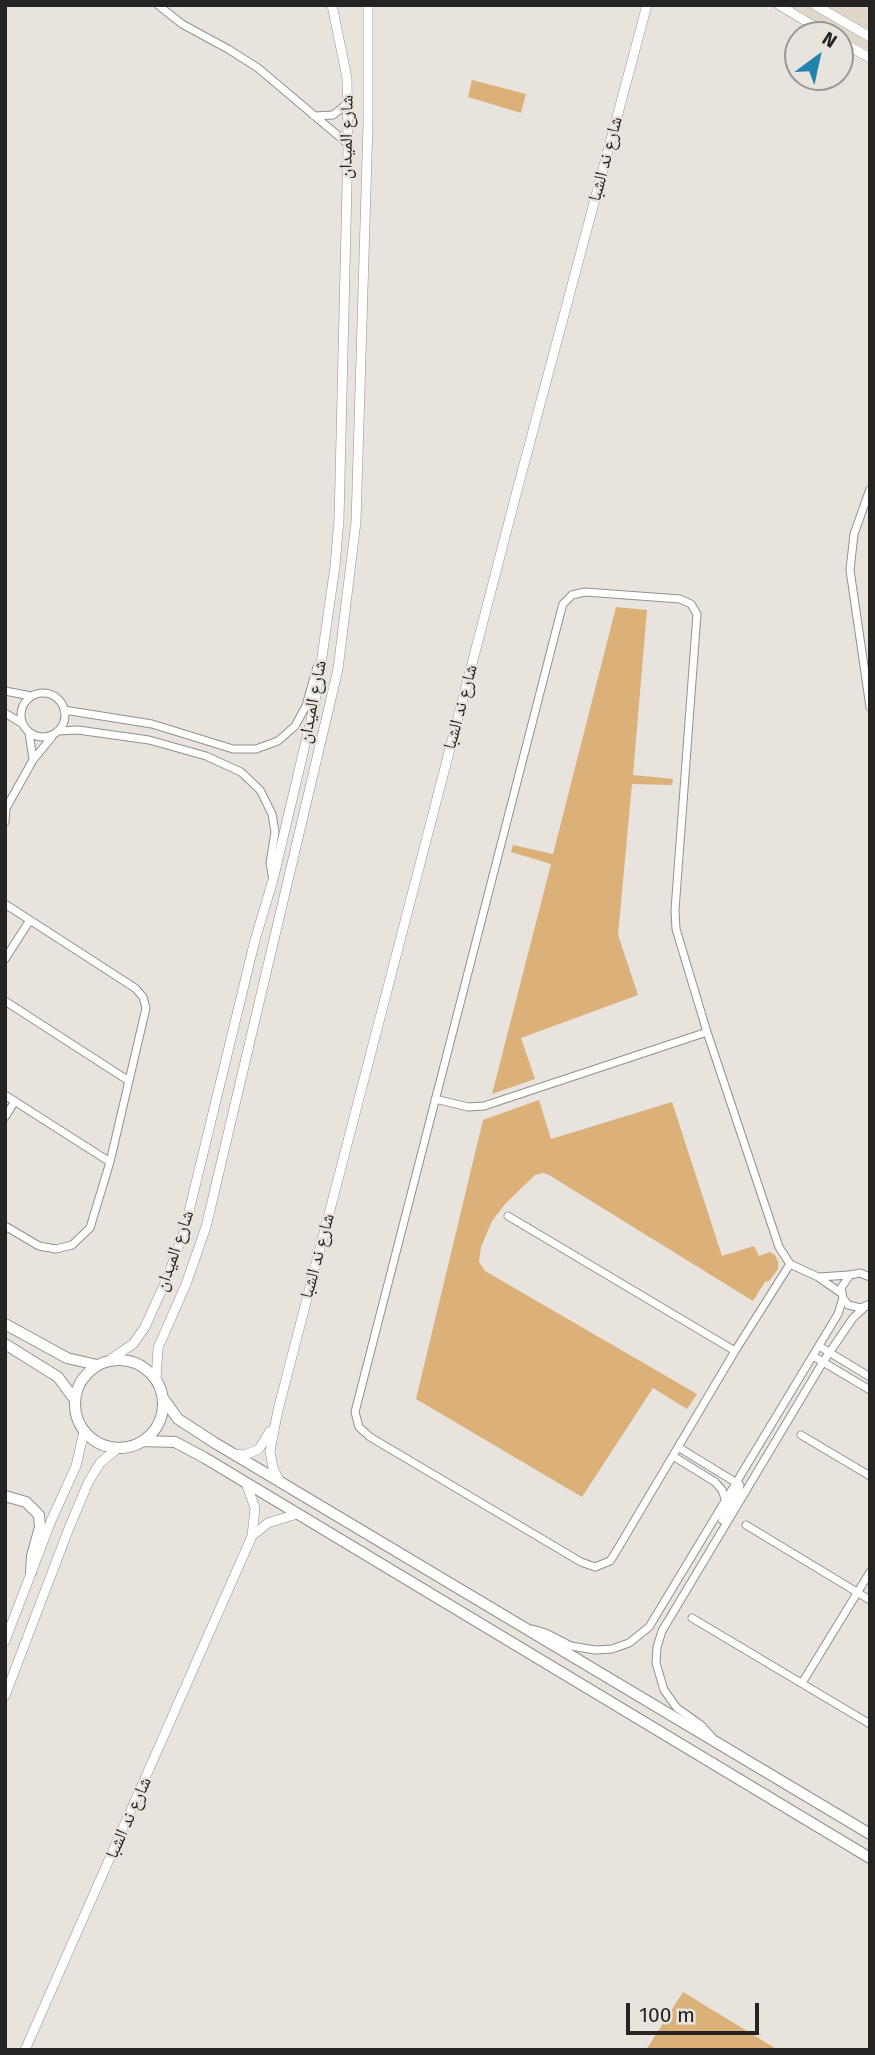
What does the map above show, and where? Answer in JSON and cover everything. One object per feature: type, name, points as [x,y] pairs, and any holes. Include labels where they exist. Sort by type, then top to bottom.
[{"type":"main road","points":[[5,1324],[67,1358],[102,1363],[121,1360],[146,1369],[156,1380],[163,1398],[178,1419],[870,1834]]},
{"type":"main road","points":[[5,1344],[58,1377],[75,1400]]},
{"type":"main road","points":[[102,1363],[82,1380],[75,1400],[75,1411],[84,1432],[99,1443],[126,1448],[143,1441],[159,1422],[163,1398]]},
{"type":"main road","points":[[143,1441],[168,1441],[183,1445],[870,1858]]},
{"type":"main road","points":[[5,1496],[26,1502],[39,1515],[40,1527],[32,1556],[31,1572]]},
{"type":"street","points":[[158,5],[182,24],[243,58],[348,144]]},
{"type":"street","name":"شارع الميدان","points":[[102,1363],[126,1351],[140,1336],[177,1254],[191,1209],[314,707],[335,566],[339,520],[348,103],[343,52],[332,5]]},
{"type":"street","name":"شارع الميدان","points":[[156,1380],[158,1348],[206,1227],[325,729],[342,639],[356,522],[368,124],[368,5]]},
{"type":"street","name":"شارع ند الشبا","points":[[280,1482],[270,1451],[278,1409],[519,483],[647,5]]},
{"type":"street","points":[[779,5],[806,21]]},
{"type":"street","points":[[815,5],[870,37]]},
{"type":"street","points":[[854,49],[870,58]]},
{"type":"street","points":[[313,116],[333,115],[348,103]]},
{"type":"street","points":[[870,489],[854,534],[850,570],[870,707]]},
{"type":"street","points":[[790,1264],[614,1555],[603,1565],[595,1567],[581,1562],[370,1437],[359,1427],[355,1412],[561,611],[566,599],[578,593],[680,600],[691,604],[697,614],[675,920],[678,939],[779,1247],[790,1264],[818,1277],[852,1307],[868,1306]]},
{"type":"street","points":[[64,710],[152,724],[233,749],[263,748],[284,737],[300,720],[322,657]]},
{"type":"street","points":[[5,691],[32,696],[52,696],[60,702],[64,710],[64,719],[56,733],[33,760],[6,809],[5,822]]},
{"type":"street","points":[[23,724],[22,708],[32,696]]},
{"type":"street","points":[[5,713],[38,737],[78,730],[149,740],[206,756],[241,772],[261,790],[272,814],[275,832],[270,863],[273,880]]},
{"type":"street","points":[[29,732],[33,760]]},
{"type":"street","points":[[5,904],[135,988],[143,997],[146,1008],[110,1162],[93,1220],[79,1240],[64,1248],[47,1248],[5,1226]]},
{"type":"street","points":[[5,959],[30,920]]},
{"type":"street","points":[[5,1001],[129,1081]]},
{"type":"street","points":[[436,1099],[468,1107],[484,1106],[707,1032]]},
{"type":"street","points":[[5,1096],[110,1162]]},
{"type":"street","points":[[5,1117],[15,1101]]},
{"type":"street","points":[[508,1216],[735,1351]]},
{"type":"street","points":[[527,1629],[541,1631],[571,1646],[588,1650],[611,1649],[636,1639],[649,1627],[838,1314],[843,1283],[850,1275]]},
{"type":"street","points":[[818,1277],[868,1275]]},
{"type":"street","points":[[717,1743],[705,1729],[677,1708],[668,1696],[658,1672],[656,1654],[666,1623],[823,1362],[853,1318],[868,1306]]},
{"type":"street","points":[[819,1346],[870,1377]]},
{"type":"street","points":[[813,1356],[870,1390]]},
{"type":"street","name":"شارع ند الشبا","points":[[234,1454],[252,1453],[264,1443],[278,1409]]},
{"type":"street","points":[[5,1641],[76,1466],[84,1432]]},
{"type":"street","points":[[801,1435],[870,1476]]},
{"type":"street","points":[[678,1447],[737,1482],[740,1488],[718,1526],[717,1536]]},
{"type":"street","points":[[5,1696],[88,1483],[100,1463],[118,1448]]},
{"type":"street","points":[[673,1456],[715,1482],[726,1501]]},
{"type":"street","points":[[246,1483],[255,1508],[252,1536]]},
{"type":"street","points":[[252,1536],[268,1523],[297,1514]]},
{"type":"street","points":[[746,1525],[870,1600]]},
{"type":"street","name":"شارع ند الشبا","points":[[25,2050],[252,1536]]},
{"type":"street","points":[[802,1684],[870,1572]]},
{"type":"street","points":[[692,1618],[870,1724]]},
{"type":"shaded area","points":[[791,5],[870,5],[870,51],[854,43],[854,21],[817,21]]},
{"type":"shaded area","points":[[472,80],[526,94],[521,113],[468,97]]},
{"type":"shaded area","points":[[616,607],[647,610],[633,775],[673,779],[672,785],[632,784],[618,935],[638,995],[521,1038],[535,1079],[492,1094],[551,864],[511,852],[513,845],[553,854]]},
{"type":"shaded area","points":[[539,1100],[551,1139],[672,1102],[722,1256],[754,1246],[759,1256],[770,1252],[778,1262],[778,1269],[769,1281],[765,1282],[753,1301],[549,1175],[535,1175],[505,1204],[492,1221],[481,1247],[479,1262],[485,1271],[697,1394],[687,1409],[653,1388],[582,1497],[416,1399],[483,1120]]},
{"type":"shaded area","points":[[683,1992],[778,2050],[646,2050]]}]
